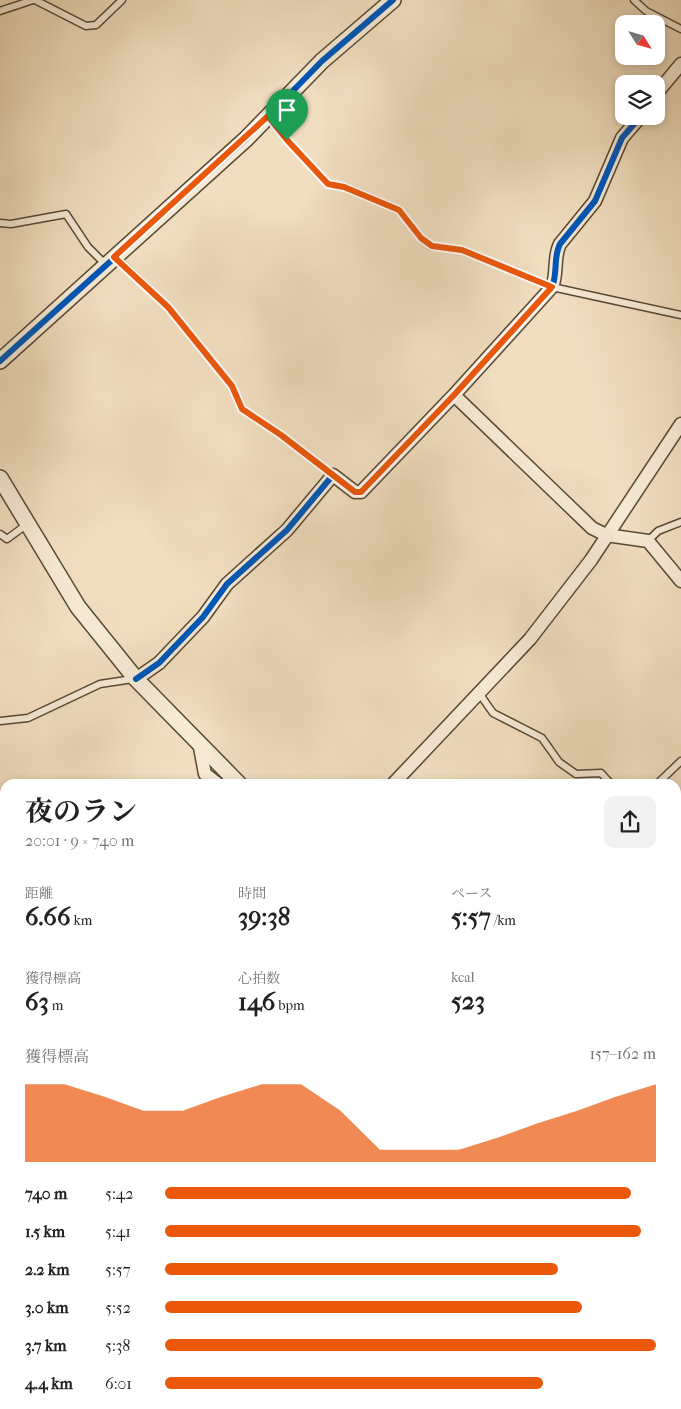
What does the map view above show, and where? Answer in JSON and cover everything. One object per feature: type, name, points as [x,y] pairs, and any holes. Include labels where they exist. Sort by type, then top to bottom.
[{"type":"street","points":[[0,361],[268,116],[322,61],[393,0]]},
{"type":"street","points":[[665,81],[681,64]]},
{"type":"street","points":[[136,679],[159,663],[203,617],[227,584],[287,530],[332,476],[355,492],[361,492],[454,395],[552,287],[556,278],[557,250],[560,244],[595,201],[622,138],[633,125]]},
{"type":"street","points":[[454,395],[592,528],[606,535],[648,540],[681,581]]},
{"type":"street","points":[[398,779],[530,639],[590,560],[681,424]]},
{"type":"street","points":[[0,478],[26,525],[78,607],[136,679],[234,779]]},
{"type":"street","points":[[198,742],[205,774],[212,779]]},
{"type":"lane","points":[[0,11],[34,0],[86,26],[96,25],[122,0]]},
{"type":"lane","points":[[634,0],[646,11],[681,30]]},
{"type":"lane","points":[[268,116],[287,140],[328,184],[344,187],[399,210],[421,238],[432,246],[462,250],[552,287],[681,315]]},
{"type":"lane","points":[[0,223],[11,224],[66,214],[88,247],[110,260],[168,307],[232,386],[242,409],[281,435],[332,476]]},
{"type":"lane","points":[[648,540],[658,531],[681,522]]},
{"type":"lane","points":[[0,534],[7,539],[26,525]]},
{"type":"lane","points":[[0,721],[28,718],[100,684],[124,679],[136,679]]},
{"type":"lane","points":[[479,693],[493,713],[542,738],[560,762],[576,774],[601,773],[607,779]]},
{"type":"lane","points":[[662,779],[681,761]]},
{"type":"cycle path","points":[[0,361],[246,139],[322,61],[393,0]]},
{"type":"cycle path","points":[[136,679],[159,663],[203,617],[227,584],[287,530],[333,475],[355,492],[361,492],[454,395],[552,287],[560,244],[595,201],[622,138],[633,125]]},
{"type":"route","points":[[268,116],[287,140],[328,184],[344,187],[399,210],[421,238],[432,246],[462,250],[552,287],[454,395],[361,492],[355,492],[332,476],[281,435],[242,409],[232,386],[168,307],[114,257],[246,139],[268,116]]}]
